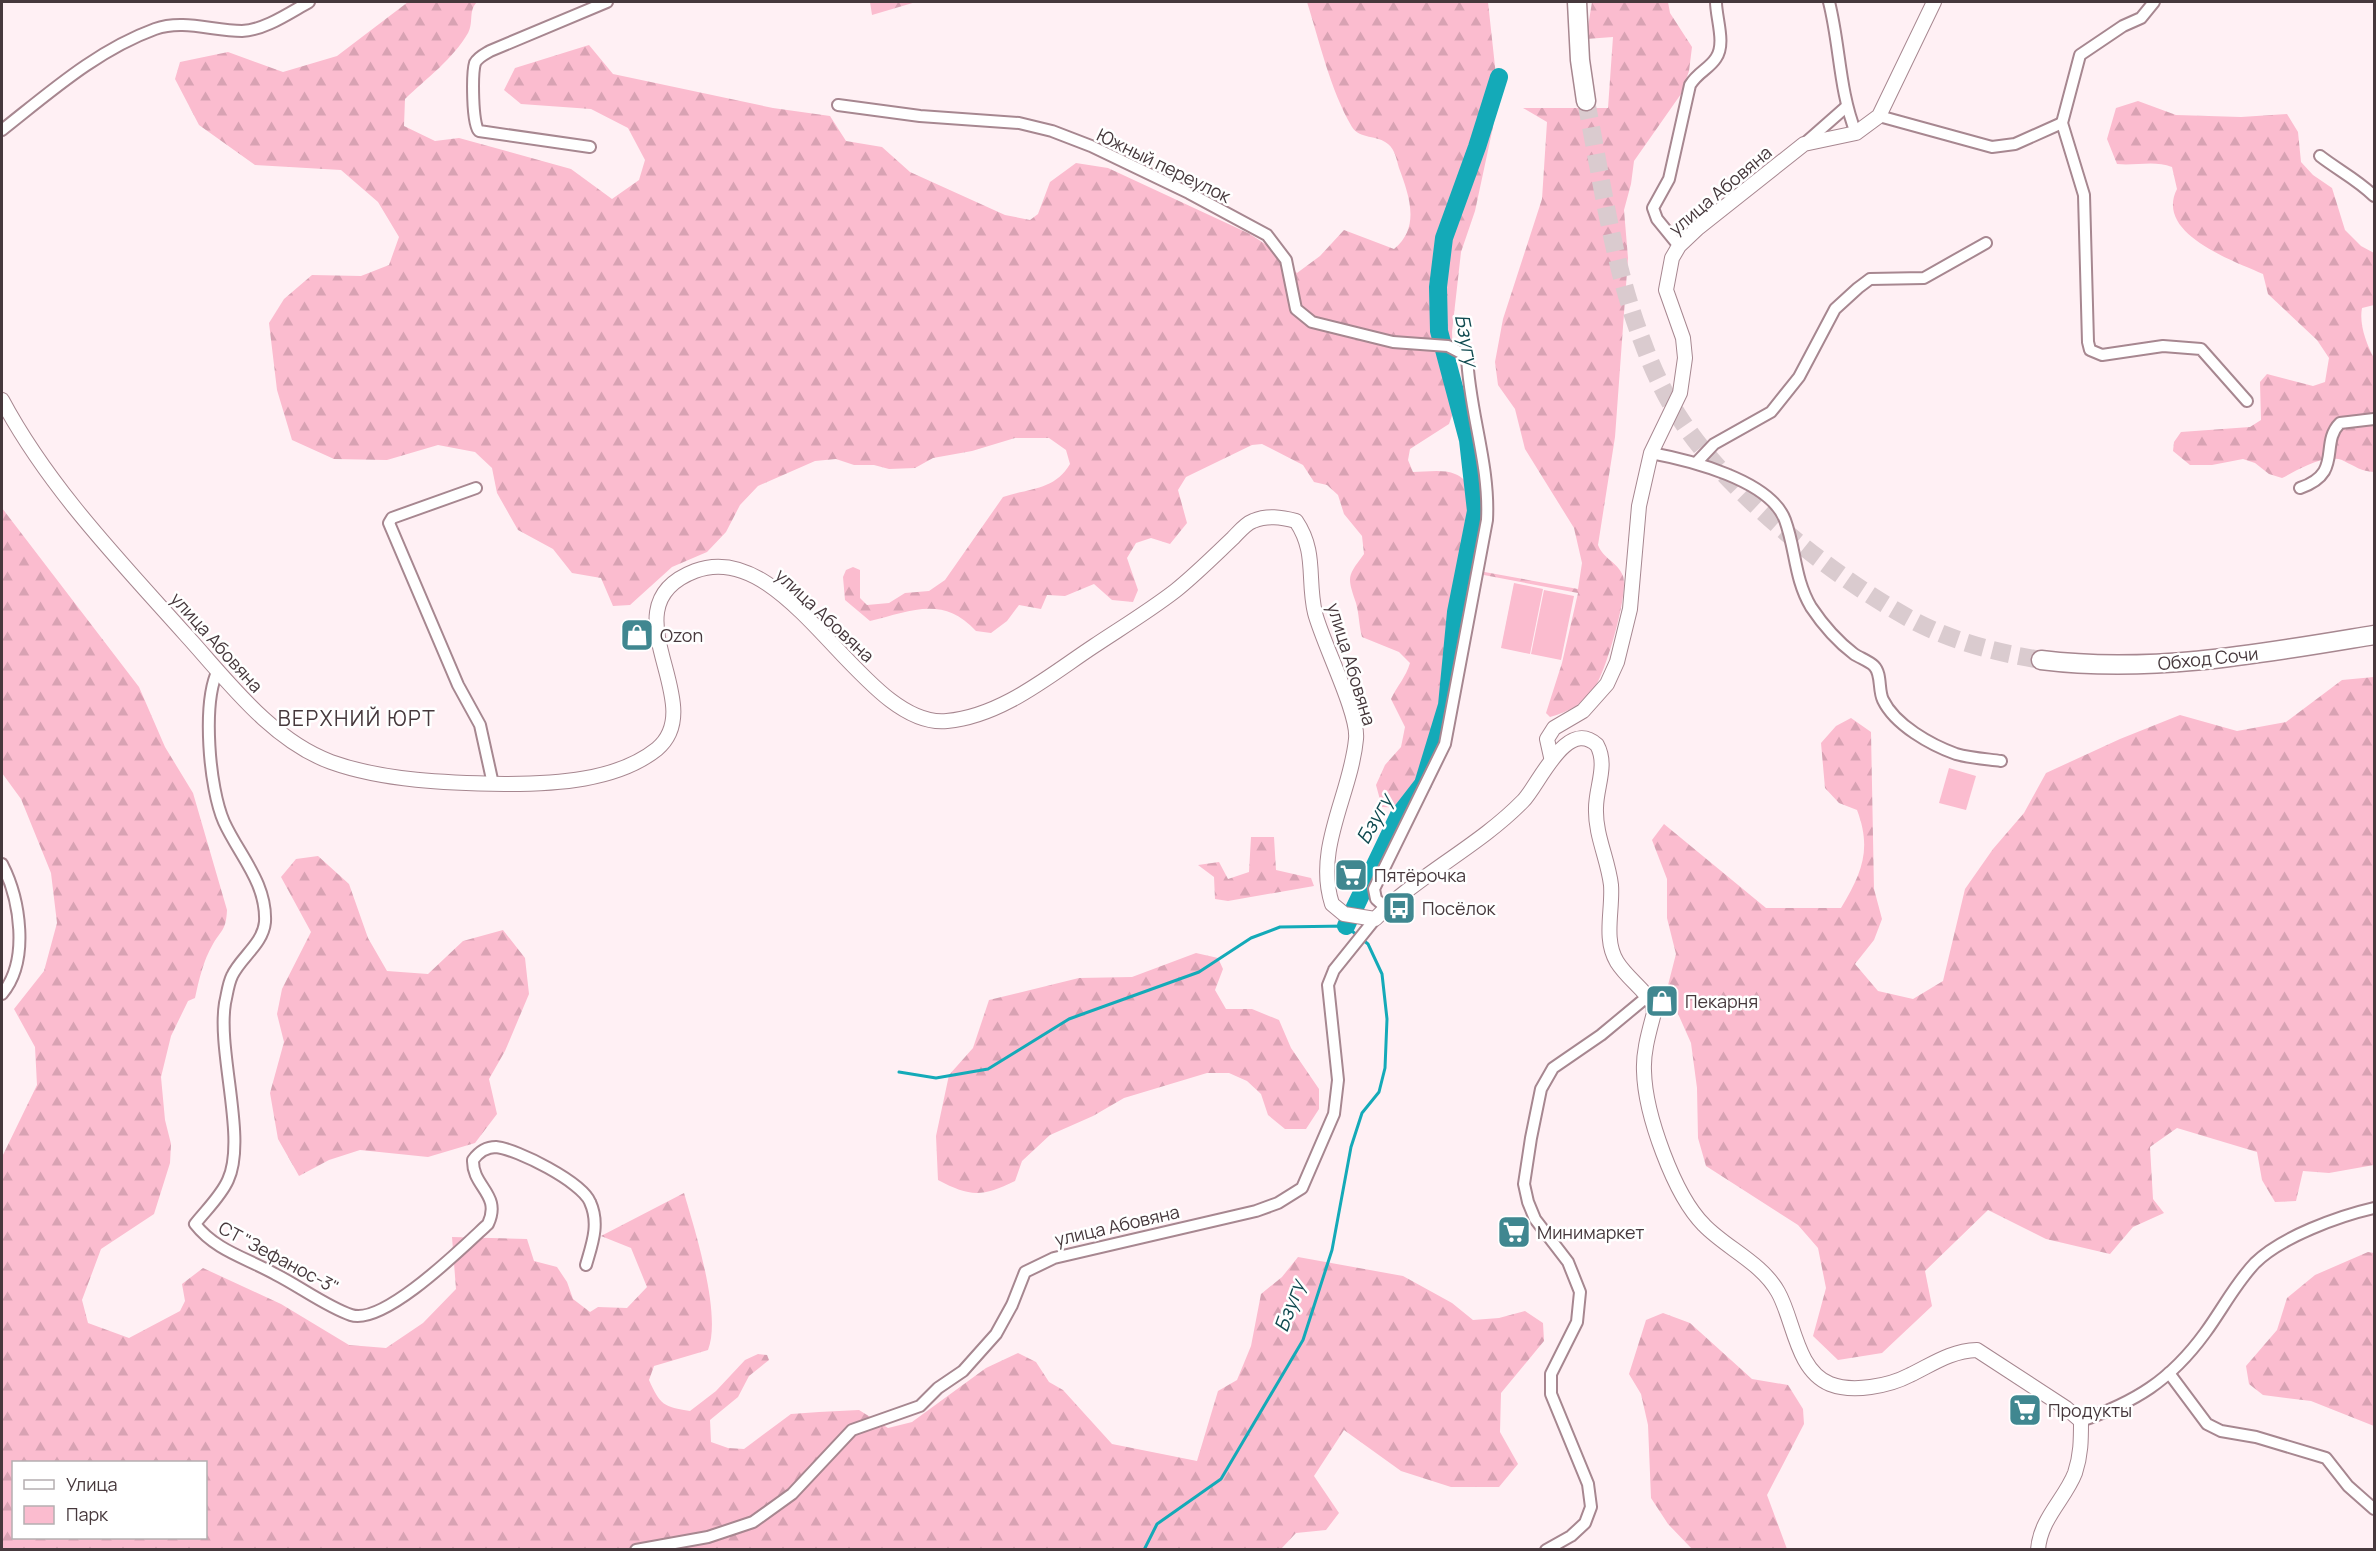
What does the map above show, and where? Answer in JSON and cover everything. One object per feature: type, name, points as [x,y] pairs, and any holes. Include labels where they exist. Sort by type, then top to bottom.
[{"type":"highway","points":[[1577,2],[1580,60],[1586,101]]},
{"type":"highway","name":"Обход Сочи","points":[[2041,660],[2103,666],[2171,663],[2374,635]]},
{"type":"street","points":[[2,130],[107,52],[156,28],[192,25],[243,31],[272,22],[309,2]]},
{"type":"street","points":[[590,147],[479,131],[474,122],[475,68],[478,58],[490,51],[607,2]]},
{"type":"street","points":[[1679,246],[1657,219],[1653,208],[1669,179],[1690,85],[1697,73],[1717,58],[1721,46],[1716,2]]},
{"type":"street","points":[[1828,2],[1836,29],[1846,107],[1857,133]]},
{"type":"street","name":"улица Абовяна","points":[[1551,758],[1547,739],[1550,732],[1583,711],[1595,700],[1617,663],[1630,609],[1639,506],[1651,453],[1680,393],[1685,358],[1683,338],[1665,290],[1672,258],[1679,246],[1735,196],[1804,144],[1857,133],[1879,117],[1934,2]]},
{"type":"street","points":[[2154,2],[2141,18],[2123,26],[2080,55],[2062,123],[2084,195],[2085,287],[2090,350],[2102,355],[2163,346],[2201,349],[2247,401]]},
{"type":"street","name":"Южный переулок","points":[[838,105],[920,116],[1019,123],[1052,131],[1091,146],[1189,193],[1267,235],[1286,260],[1296,309],[1312,322],[1392,342],[1448,346],[1467,356],[1467,378],[1488,495],[1487,520],[1445,744],[1374,889],[1376,898],[1386,908]]},
{"type":"street","points":[[1804,144],[1846,107]]},
{"type":"street","points":[[1879,117],[1992,147],[2015,144],[2062,123]]},
{"type":"street","points":[[2320,156],[2339,171],[2363,185],[2374,196]]},
{"type":"street","points":[[1696,463],[1714,444],[1771,412],[1799,377],[1835,309],[1864,283],[1870,279],[1924,278],[1986,243]]},
{"type":"street","name":"улица Абовяна","points":[[2,400],[59,489],[105,545],[256,710],[294,742],[329,761],[388,775],[531,784],[602,774],[635,762],[658,748],[672,726],[671,690],[656,631],[656,612],[664,594],[681,577],[699,569],[725,566],[750,572],[775,588],[893,702],[923,718],[945,722],[1012,700],[1175,591],[1250,521],[1276,516],[1296,521],[1306,536],[1312,568],[1315,610],[1326,650],[1356,726],[1354,752],[1329,853],[1329,896],[1332,904],[1350,916],[1375,919]]},
{"type":"street","points":[[2300,488],[2314,483],[2321,476],[2330,456],[2333,434],[2340,423],[2374,419]]},
{"type":"street","points":[[1651,453],[1696,463],[1746,483],[1779,508],[1785,522],[1799,584],[1811,606],[1825,628],[1854,653],[1873,665],[1878,673],[1884,702],[1898,719],[1933,744],[1957,754],[2001,761]]},
{"type":"street","points":[[476,488],[392,518],[389,523],[458,684],[480,725],[493,783]]},
{"type":"street","name":"СТ \"Зефанос-3\"","points":[[218,670],[211,684],[209,721],[213,774],[223,820],[252,869],[260,890],[265,924],[258,940],[232,976],[225,1005],[225,1046],[234,1131],[232,1166],[228,1180],[195,1224],[221,1249],[258,1264],[353,1316],[379,1312],[405,1296],[488,1224],[493,1215],[492,1202],[477,1178],[473,1160],[485,1149],[496,1148],[515,1154],[574,1183],[590,1200],[596,1219],[594,1238],[586,1265]]},
{"type":"street","name":"улица Абовяна","points":[[636,1550],[708,1537],[753,1522],[792,1494],[852,1430],[920,1406],[938,1388],[963,1371],[996,1334],[1012,1305],[1025,1272],[1054,1258],[1256,1211],[1278,1203],[1302,1188],[1334,1114],[1338,1080],[1328,985],[1334,970],[1386,908],[1425,876],[1481,838],[1523,801],[1551,758],[1569,743],[1587,739],[1597,745],[1602,754],[1596,808],[1598,831],[1609,867],[1611,946],[1617,961],[1648,996]]},
{"type":"street","points":[[2,864],[17,910],[21,948],[2,994]]},
{"type":"street","points":[[1546,1550],[1571,1536],[1585,1523],[1591,1507],[1588,1484],[1551,1394],[1551,1374],[1577,1322],[1580,1292],[1568,1262],[1535,1219],[1528,1202],[1524,1184],[1531,1138],[1541,1089],[1553,1068],[1601,1035],[1648,996],[1654,1013],[1645,1050],[1646,1090],[1649,1112],[1671,1168],[1688,1206],[1705,1226],[1760,1272],[1777,1290],[1794,1327],[1800,1350],[1816,1373],[1830,1384],[1851,1388],[1876,1386],[1909,1376],[1961,1350],[1977,1350],[2067,1408],[2081,1421],[2082,1448],[2074,1475],[2052,1510],[2038,1550]]},
{"type":"street","points":[[2081,1421],[2130,1402],[2169,1373],[2204,1335],[2226,1300],[2256,1262],[2278,1247],[2317,1228],[2374,1208]]},
{"type":"street","points":[[2169,1373],[2207,1424],[2221,1431],[2276,1442],[2326,1458],[2348,1486],[2374,1509]]},
{"type":"green space","points":[[408,2],[477,2],[474,5],[470,29],[462,42],[439,68],[405,99],[404,126],[435,141],[459,138],[571,169],[612,199],[639,180],[645,160],[628,128],[591,109],[521,104],[504,90],[515,68],[589,45],[613,74],[773,108],[830,116],[846,141],[882,147],[910,172],[1005,215],[1030,220],[1038,214],[1050,182],[1076,163],[1108,168],[1250,234],[1268,246],[1297,273],[1320,256],[1344,230],[1394,249],[1408,231],[1410,221],[1409,200],[1394,152],[1384,141],[1359,133],[1352,127],[1332,82],[1307,2],[1488,2],[1497,85],[1493,127],[1475,211],[1461,252],[1452,332],[1455,407],[1449,424],[1410,449],[1408,460],[1413,472],[1451,472],[1464,480],[1470,490],[1474,516],[1468,569],[1578,589],[1582,563],[1574,528],[1525,449],[1515,409],[1498,385],[1495,362],[1503,319],[1542,199],[1547,122],[1523,108],[1608,108],[1613,37],[1586,39],[1592,2],[1668,2],[1670,13],[1692,47],[1689,71],[1681,94],[1634,161],[1624,210],[1628,258],[1615,437],[1598,545],[1603,554],[1621,571],[1624,585],[1615,632],[1605,665],[1595,687],[1586,698],[1570,710],[1550,717],[1546,713],[1562,663],[1578,593],[1468,572],[1444,735],[1427,778],[1407,808],[1382,807],[1376,785],[1385,765],[1401,747],[1405,727],[1391,699],[1410,663],[1399,652],[1362,637],[1350,577],[1364,554],[1362,536],[1344,514],[1338,495],[1327,485],[1314,482],[1303,465],[1262,444],[1252,445],[1186,477],[1178,490],[1187,523],[1170,544],[1151,538],[1136,543],[1127,558],[1138,590],[1133,602],[1112,600],[1094,584],[1065,596],[1047,595],[1041,609],[1019,605],[1007,621],[991,633],[976,631],[964,620],[939,609],[913,610],[870,621],[845,600],[843,577],[846,570],[853,567],[860,570],[860,598],[867,605],[889,603],[905,593],[929,591],[945,580],[1003,497],[1041,487],[1064,473],[1070,464],[1066,450],[1049,438],[1015,438],[972,451],[933,458],[915,468],[889,469],[874,465],[854,465],[836,459],[815,461],[758,486],[740,505],[726,532],[707,552],[672,567],[630,605],[613,606],[601,578],[572,573],[553,549],[518,530],[497,493],[492,468],[475,452],[438,445],[387,460],[334,459],[292,440],[277,390],[269,323],[284,299],[312,275],[361,276],[389,265],[399,237],[378,202],[341,170],[255,165],[199,125],[175,79],[180,62],[228,52],[283,72],[337,56]]},
{"type":"green space","points":[[870,2],[916,2],[872,15]]},
{"type":"green space","points":[[2138,101],[2176,115],[2241,117],[2287,114],[2298,132],[2301,162],[2313,175],[2332,188],[2345,230],[2361,246],[2374,253],[2374,305],[2362,308],[2361,320],[2374,358],[2374,472],[2362,470],[2344,461],[2329,459],[2312,463],[2282,478],[2269,474],[2255,463],[2243,459],[2212,465],[2190,465],[2173,451],[2174,442],[2181,432],[2250,427],[2261,420],[2260,382],[2267,374],[2313,386],[2325,382],[2329,358],[2317,340],[2268,294],[2263,274],[2217,253],[2186,232],[2177,219],[2173,205],[2177,189],[2172,167],[2158,164],[2117,164],[2107,139],[2116,108]]},
{"type":"green space","points":[[2,508],[139,687],[165,747],[193,793],[227,910],[225,926],[204,964],[195,998],[188,1001],[171,1036],[161,1077],[165,1120],[171,1144],[170,1163],[154,1214],[101,1249],[82,1300],[88,1323],[129,1338],[180,1311],[185,1301],[182,1284],[203,1268],[281,1304],[349,1345],[386,1348],[423,1323],[456,1289],[452,1237],[527,1239],[534,1261],[557,1267],[567,1282],[573,1299],[590,1312],[598,1307],[627,1308],[647,1287],[631,1248],[601,1236],[684,1193],[705,1272],[712,1316],[711,1335],[708,1350],[654,1366],[649,1380],[660,1400],[674,1408],[690,1411],[716,1391],[745,1360],[758,1354],[767,1355],[769,1360],[749,1376],[738,1397],[710,1420],[711,1442],[728,1448],[744,1449],[791,1414],[859,1410],[888,1428],[912,1422],[986,1368],[1018,1353],[1036,1362],[1049,1382],[1063,1390],[1112,1444],[1197,1461],[1218,1391],[1237,1380],[1251,1346],[1261,1294],[1282,1277],[1298,1257],[1403,1276],[1452,1303],[1473,1320],[1499,1318],[1525,1311],[1543,1323],[1544,1341],[1501,1393],[1500,1432],[1518,1464],[1499,1487],[1451,1487],[1401,1471],[1344,1430],[1314,1476],[1339,1513],[1326,1530],[1296,1533],[1281,1549],[2,1549],[2,1157],[37,1085],[35,1047],[14,1009],[44,971],[57,923],[51,873],[21,799],[2,773]]},
{"type":"green space","points":[[1514,583],[1543,589],[1530,654],[1501,648]]},
{"type":"green space","points":[[1544,590],[1574,596],[1561,660],[1531,654]]},
{"type":"green space","points":[[2374,677],[2374,1165],[2329,1173],[2303,1171],[2296,1201],[2275,1202],[2262,1180],[2257,1152],[2177,1128],[2150,1147],[2153,1199],[2164,1213],[2133,1227],[2110,1254],[2046,1239],[1988,1210],[1925,1271],[1932,1306],[1882,1353],[1838,1360],[1813,1336],[1826,1288],[1818,1248],[1798,1225],[1706,1166],[1698,1138],[1697,1088],[1691,1043],[1667,989],[1676,954],[1667,918],[1667,879],[1652,840],[1664,824],[1766,908],[1841,908],[1859,872],[1864,837],[1857,810],[1839,803],[1825,788],[1821,743],[1836,726],[1851,718],[1871,732],[1874,889],[1882,919],[1874,940],[1855,964],[1878,991],[1913,999],[1943,981],[1965,889],[1993,849],[2024,813],[2046,773],[2120,739],[2180,715],[2237,731],[2286,722],[2342,680]]},
{"type":"green space","points":[[1949,768],[1976,776],[1966,810],[1939,803]]},
{"type":"green space","points":[[1251,837],[1274,837],[1276,870],[1311,878],[1314,886],[1228,901],[1215,899],[1214,877],[1198,865],[1219,862],[1228,879],[1249,872]]},
{"type":"green space","points":[[318,856],[349,884],[368,938],[387,971],[428,974],[463,941],[503,930],[525,958],[529,994],[505,1051],[489,1079],[497,1114],[475,1143],[428,1157],[360,1150],[329,1160],[299,1176],[278,1139],[270,1093],[284,1042],[277,1014],[282,989],[311,932],[281,877],[296,859]]},
{"type":"green space","points":[[1196,953],[1218,958],[1223,969],[1215,990],[1226,1009],[1252,1009],[1279,1020],[1291,1048],[1319,1089],[1319,1109],[1306,1129],[1285,1129],[1268,1115],[1261,1094],[1247,1081],[1229,1073],[1207,1073],[1124,1098],[1093,1116],[1050,1135],[1022,1161],[1015,1181],[994,1190],[968,1192],[938,1180],[936,1136],[949,1075],[973,1048],[989,1000],[1079,978],[1132,977]]},
{"type":"green space","points":[[2368,1252],[2374,1253],[2374,1426],[2311,1401],[2263,1395],[2249,1384],[2246,1366],[2277,1330],[2287,1298],[2315,1275]]},
{"type":"green space","points":[[1663,1313],[1690,1323],[1752,1379],[1788,1385],[1803,1409],[1804,1424],[1767,1495],[1787,1549],[1692,1549],[1668,1524],[1651,1498],[1648,1425],[1641,1394],[1629,1374],[1646,1320]]},
{"type":"waterway","name":"Бзугу","points":[[1346,926],[1399,815],[1423,784],[1447,705],[1456,612],[1476,511],[1468,440],[1439,331],[1438,287],[1444,238],[1477,147],[1499,77]]},
{"type":"waterway","points":[[899,1072],[936,1078],[988,1069],[1069,1019],[1199,972],[1251,938],[1280,927],[1346,926],[1358,936]]},
{"type":"waterway","name":"Бзугу","points":[[1144,1550],[1157,1524],[1221,1479],[1303,1340],[1332,1250],[1351,1147],[1362,1113],[1379,1092],[1385,1068],[1387,1019],[1382,974],[1368,944],[1363,940]]},
{"type":"tunnel","points":[[1586,101],[1609,223],[1633,314],[1665,393],[1702,449],[1756,506],[1788,534],[1853,584],[1886,605],[1916,622],[1961,641],[2041,660]]},
{"type":"place","name":"Ozon","points":[[637,635]]},
{"type":"place","name":"Пятёрочка","points":[[1351,875]]},
{"type":"place","name":"Посёлок","points":[[1399,908]]},
{"type":"place","name":"Пекарня","points":[[1662,1001]]},
{"type":"place","name":"Минимаркет","points":[[1514,1232]]},
{"type":"place","name":"Продукты","points":[[2025,1410]]},
{"type":"district","name":"ВЕРХНИЙ ЮРТ","points":[[357,718]]}]
